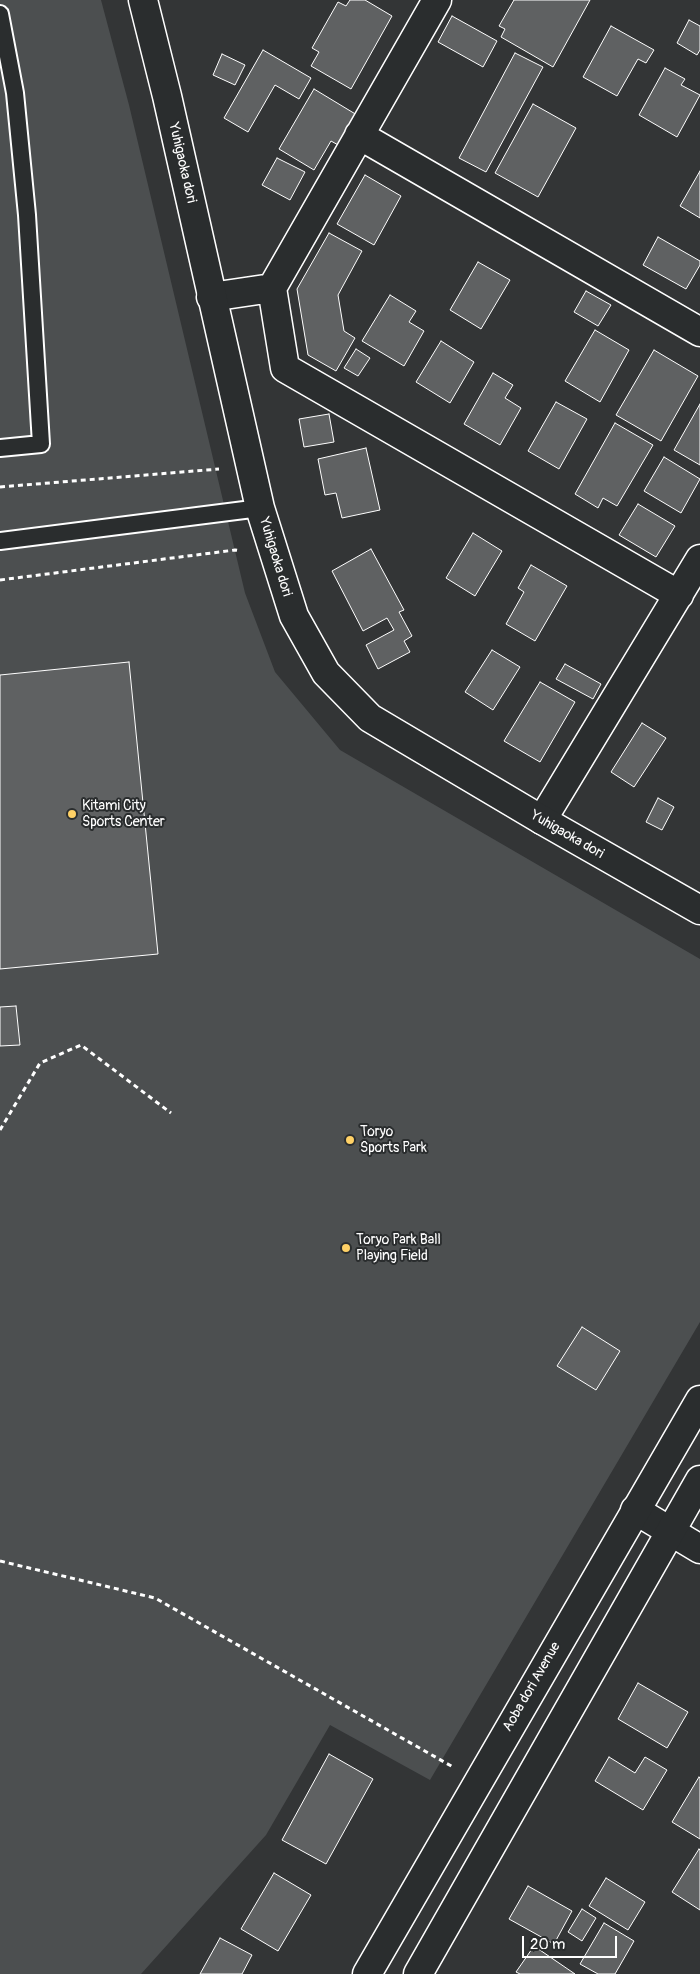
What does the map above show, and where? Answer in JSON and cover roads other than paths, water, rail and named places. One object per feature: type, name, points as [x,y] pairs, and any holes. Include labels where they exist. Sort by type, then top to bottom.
[{"type":"street","name":"Yuhigaoka dori","points":[[143,0],[167,96],[260,508],[294,616],[326,673],[370,718],[542,820],[700,910]]},
{"type":"street","points":[[437,0],[272,288],[285,368],[679,596]]},
{"type":"street","points":[[359,136],[700,332]]},
{"type":"street","points":[[211,297],[272,288]]},
{"type":"street","points":[[542,820],[700,559]]},
{"type":"street","name":"Aoba dori Avenue","points":[[367,1974],[477,1781],[700,1400]]},
{"type":"street","points":[[418,1974],[700,1480]]},
{"type":"street","points":[[635,1510],[700,1549]]},
{"type":"lane","points":[[0,14],[4,54],[16,93],[27,215],[41,444],[0,448]]},
{"type":"lane","points":[[0,540],[260,508]]},
{"type":"place","name":"Kitami City Sports Center","points":[[72,814]]},
{"type":"place","name":"Toryo Sports Park","points":[[350,1140]]},
{"type":"place","name":"Toryo Park Ball Playing Field","points":[[346,1248]]}]
